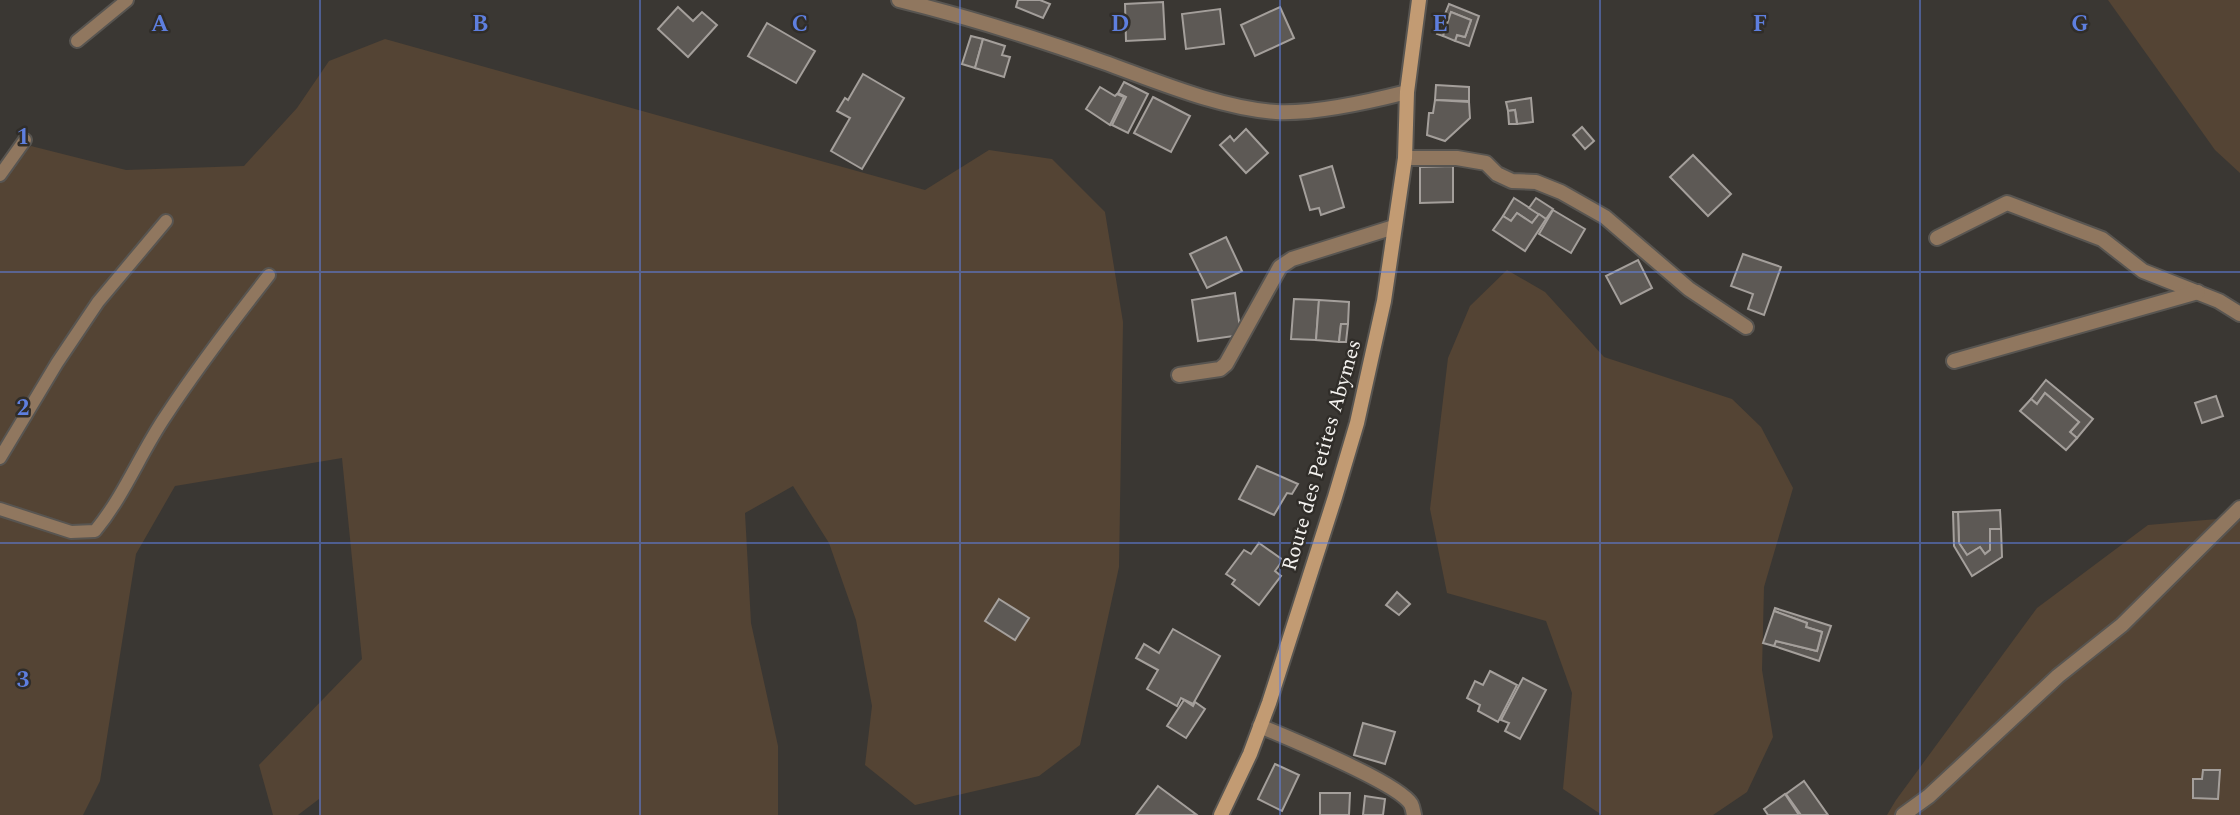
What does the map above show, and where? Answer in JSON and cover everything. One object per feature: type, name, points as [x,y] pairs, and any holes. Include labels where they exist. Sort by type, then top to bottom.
[{"type":"main road","name":"Route des Petites Abymes","points":[[1221,815],[1260,726],[1357,423],[1384,300],[1405,158],[1408,92],[1419,0]]},
{"type":"street","points":[[899,0],[960,15],[1043,41],[1190,93],[1248,107],[1277,112],[1334,107],[1408,92]]},
{"type":"street","points":[[1405,158],[1457,158],[1486,163],[1497,174],[1513,181],[1536,181],[1561,192],[1605,217],[1689,289],[1746,327]]},
{"type":"street","points":[[1937,238],[2007,203],[2102,239],[2143,271],[2219,301],[2240,314]]},
{"type":"street","points":[[1179,376],[1220,369],[1226,364],[1280,267],[1292,259],[1394,227]]},
{"type":"street","points":[[1954,361],[2198,292]]},
{"type":"street","points":[[1903,815],[1929,796],[2057,676],[2122,625],[2240,508]]},
{"type":"street","points":[[1260,726],[1394,789],[1411,804],[1414,815]]},
{"type":"lane","points":[[77,41],[127,0]]},
{"type":"lane","points":[[0,175],[26,140]]},
{"type":"lane","points":[[0,458],[57,363],[98,302],[166,221]]},
{"type":"lane","points":[[0,509],[71,532],[95,531],[111,512],[170,409],[269,275]]},
{"type":"shaded area","points":[[2108,0],[2240,0],[2240,173],[2215,150]]},
{"type":"shaded area","points":[[385,39],[925,190],[989,150],[1052,159],[1105,212],[1123,322],[1119,567],[1080,745],[1039,776],[915,805],[865,765],[872,706],[856,620],[829,543],[793,486],[745,513],[751,623],[778,746],[778,815],[319,815],[319,799],[298,815],[273,815],[259,765],[362,659],[342,458],[175,486],[136,554],[100,781],[83,815],[0,815],[0,182],[31,146],[126,170],[244,166],[297,108],[329,61]]},
{"type":"shaded area","points":[[1507,270],[1545,292],[1604,357],[1732,399],[1761,427],[1793,488],[1764,587],[1762,670],[1773,737],[1747,792],[1713,815],[1602,815],[1563,789],[1572,693],[1546,621],[1447,593],[1430,509],[1448,358],[1470,306]]},
{"type":"shaded area","points":[[2240,517],[2240,815],[1887,815],[2037,608],[2148,525]]},
{"type":"building","points":[[1018,0],[1040,0],[1050,4],[1043,18],[1016,7]]},
{"type":"building","points":[[1163,2],[1165,39],[1126,41],[1125,4]]},
{"type":"building","points":[[1449,4],[1479,16],[1469,46],[1455,41],[1457,35],[1465,37],[1471,20],[1451,12],[1443,36],[1437,34]]},
{"type":"building","points":[[678,7],[693,21],[702,12],[717,25],[688,57],[658,29]]},
{"type":"building","points":[[1280,7],[1294,38],[1255,56],[1241,25]]},
{"type":"building","points":[[1220,9],[1224,44],[1186,49],[1182,14]]},
{"type":"building","points":[[1451,12],[1471,20],[1465,37],[1457,35],[1455,41],[1443,36]]},
{"type":"building","points":[[767,23],[815,51],[796,83],[748,56]]},
{"type":"building","points":[[971,36],[983,39],[975,68],[962,64]]},
{"type":"building","points":[[983,39],[1005,46],[1002,55],[1010,57],[1004,77],[975,68]]},
{"type":"building","points":[[863,74],[904,98],[862,169],[831,151],[850,118],[837,111],[845,98],[848,100]]},
{"type":"building","points":[[1124,82],[1148,94],[1128,133],[1112,125],[1126,97],[1118,93]]},
{"type":"building","points":[[1436,85],[1469,87],[1469,101],[1435,100]]},
{"type":"building","points":[[1100,87],[1115,96],[1117,94],[1124,97],[1110,125],[1086,109]]},
{"type":"building","points":[[1153,97],[1190,116],[1171,152],[1134,133]]},
{"type":"building","points":[[1531,98],[1533,122],[1517,124],[1515,110],[1508,111],[1506,102]]},
{"type":"building","points":[[1435,100],[1469,102],[1470,118],[1445,141],[1427,135],[1429,113],[1433,113]]},
{"type":"building","points":[[1515,110],[1517,124],[1509,124],[1508,111]]},
{"type":"building","points":[[1582,127],[1594,141],[1585,149],[1573,135]]},
{"type":"building","points":[[1246,129],[1268,153],[1246,173],[1220,145],[1230,136],[1234,141]]},
{"type":"building","points":[[1693,155],[1731,194],[1708,216],[1670,177]]},
{"type":"building","points":[[1332,166],[1344,207],[1321,215],[1319,208],[1310,210],[1300,176]]},
{"type":"building","points":[[1453,166],[1453,202],[1420,203],[1420,167]]},
{"type":"building","points":[[1514,198],[1539,214],[1532,223],[1517,213],[1511,221],[1503,216]]},
{"type":"building","points":[[1536,198],[1553,209],[1546,219],[1529,208]]},
{"type":"building","points":[[1553,210],[1585,229],[1571,253],[1539,234]]},
{"type":"building","points":[[1517,213],[1532,223],[1539,214],[1546,219],[1525,251],[1493,230],[1503,216],[1511,221]]},
{"type":"building","points":[[1226,237],[1242,271],[1207,288],[1190,254]]},
{"type":"building","points":[[1743,254],[1781,267],[1764,315],[1748,309],[1753,294],[1731,286]]},
{"type":"building","points":[[1638,260],[1652,288],[1621,304],[1606,276]]},
{"type":"building","points":[[1235,293],[1241,335],[1198,341],[1192,300]]},
{"type":"building","points":[[1294,299],[1319,300],[1316,340],[1291,339]]},
{"type":"building","points":[[1319,300],[1349,302],[1348,324],[1341,324],[1339,342],[1316,340]]},
{"type":"building","points":[[1341,324],[1348,324],[1346,342],[1339,342]]},
{"type":"building","points":[[2046,380],[2093,419],[2077,438],[2070,432],[2079,422],[2045,393],[2037,404],[2031,399]]},
{"type":"building","points":[[2045,393],[2079,422],[2070,432],[2077,438],[2066,450],[2020,411],[2031,399],[2037,404]]},
{"type":"building","points":[[2216,396],[2223,416],[2202,423],[2195,403]]},
{"type":"building","points":[[1257,466],[1298,484],[1292,494],[1287,493],[1274,515],[1239,499]]},
{"type":"building","points":[[2000,510],[2001,529],[1990,529],[1990,550],[1985,554],[1980,547],[1967,555],[1959,543],[1958,512]]},
{"type":"building","points":[[1953,512],[1958,512],[1959,543],[1967,555],[1980,547],[1985,554],[1990,550],[1990,529],[2001,529],[2002,557],[1972,576],[1954,546]]},
{"type":"building","points":[[1259,543],[1283,560],[1275,571],[1281,576],[1259,605],[1232,584],[1235,580],[1226,574],[1244,550],[1251,554]]},
{"type":"building","points":[[1397,592],[1410,604],[1399,615],[1386,605]]},
{"type":"building","points":[[999,599],[1029,618],[1015,640],[985,621]]},
{"type":"building","points":[[1775,608],[1831,626],[1819,661],[1774,646],[1776,641],[1817,651],[1822,632],[1806,627],[1807,623],[1774,611]]},
{"type":"building","points":[[1774,611],[1807,623],[1806,627],[1822,632],[1817,651],[1776,641],[1774,646],[1763,643]]},
{"type":"building","points":[[1173,629],[1220,656],[1193,704],[1181,698],[1177,706],[1147,689],[1158,670],[1136,658],[1144,644],[1159,653]]},
{"type":"building","points":[[1490,671],[1517,685],[1498,722],[1478,711],[1480,705],[1467,698],[1475,681],[1483,685]]},
{"type":"building","points":[[1523,678],[1546,690],[1520,739],[1505,731],[1509,723],[1501,720]]},
{"type":"building","points":[[1184,700],[1193,706],[1195,702],[1205,709],[1186,738],[1167,726]]},
{"type":"building","points":[[1363,723],[1395,732],[1385,764],[1354,755]]},
{"type":"building","points":[[1275,764],[1299,775],[1282,811],[1258,799]]},
{"type":"building","points":[[2203,770],[2220,770],[2218,799],[2193,798],[2193,779],[2202,779]]},
{"type":"building","points":[[1804,781],[1828,815],[1801,815],[1786,794]]},
{"type":"building","points":[[1158,786],[1197,815],[1136,815]]},
{"type":"building","points":[[1320,793],[1350,793],[1349,815],[1320,815]]},
{"type":"building","points":[[1785,794],[1799,815],[1768,815],[1764,809]]},
{"type":"building","points":[[1365,796],[1385,799],[1383,815],[1363,815]]}]
